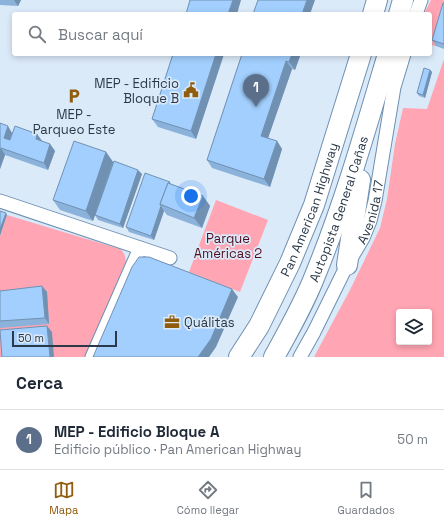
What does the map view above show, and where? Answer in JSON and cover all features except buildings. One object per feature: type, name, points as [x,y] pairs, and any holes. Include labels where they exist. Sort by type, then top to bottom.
[{"type":"highway","points":[[374,12],[377,0]]},
{"type":"highway","points":[[401,12],[415,0]]},
{"type":"highway","name":"Pan American Highway","points":[[239,357],[259,326],[290,263],[314,205],[360,56]]},
{"type":"highway","name":"Autopista General Cañas","points":[[274,357],[296,317],[321,262],[349,184],[387,56]]},
{"type":"highway","points":[[347,265],[370,113]]},
{"type":"street","points":[[415,0],[416,12]]},
{"type":"street","name":"Avenida 17","points":[[300,357],[321,319],[347,265],[363,238],[370,221],[375,201],[394,87],[403,56]]},
{"type":"street","points":[[0,201],[170,258]]},
{"type":"street","points":[[92,357],[140,248]]},
{"type":"green space","points":[[431,0],[444,0],[444,21],[436,46],[432,45],[432,12],[425,12]]},
{"type":"green space","points":[[444,59],[444,357],[314,357],[351,288],[380,228],[387,199],[395,144],[403,108],[427,109]]},
{"type":"green space","name":"Parque Américas 2","points":[[216,200],[268,220],[240,292],[189,272]]},
{"type":"green space","points":[[7,215],[120,249],[124,253],[126,262],[85,357],[0,357],[0,236]]},
{"type":"place","name":"MEP - Edificio Bloque B","points":[[191,90]]},
{"type":"place","name":"MEP - Parqueo Este","points":[[74,96]]},
{"type":"place","name":"MEP - Edificio Bloque A","points":[[256,107]]},
{"type":"place","name":"Quálitas","points":[[172,322]]}]
